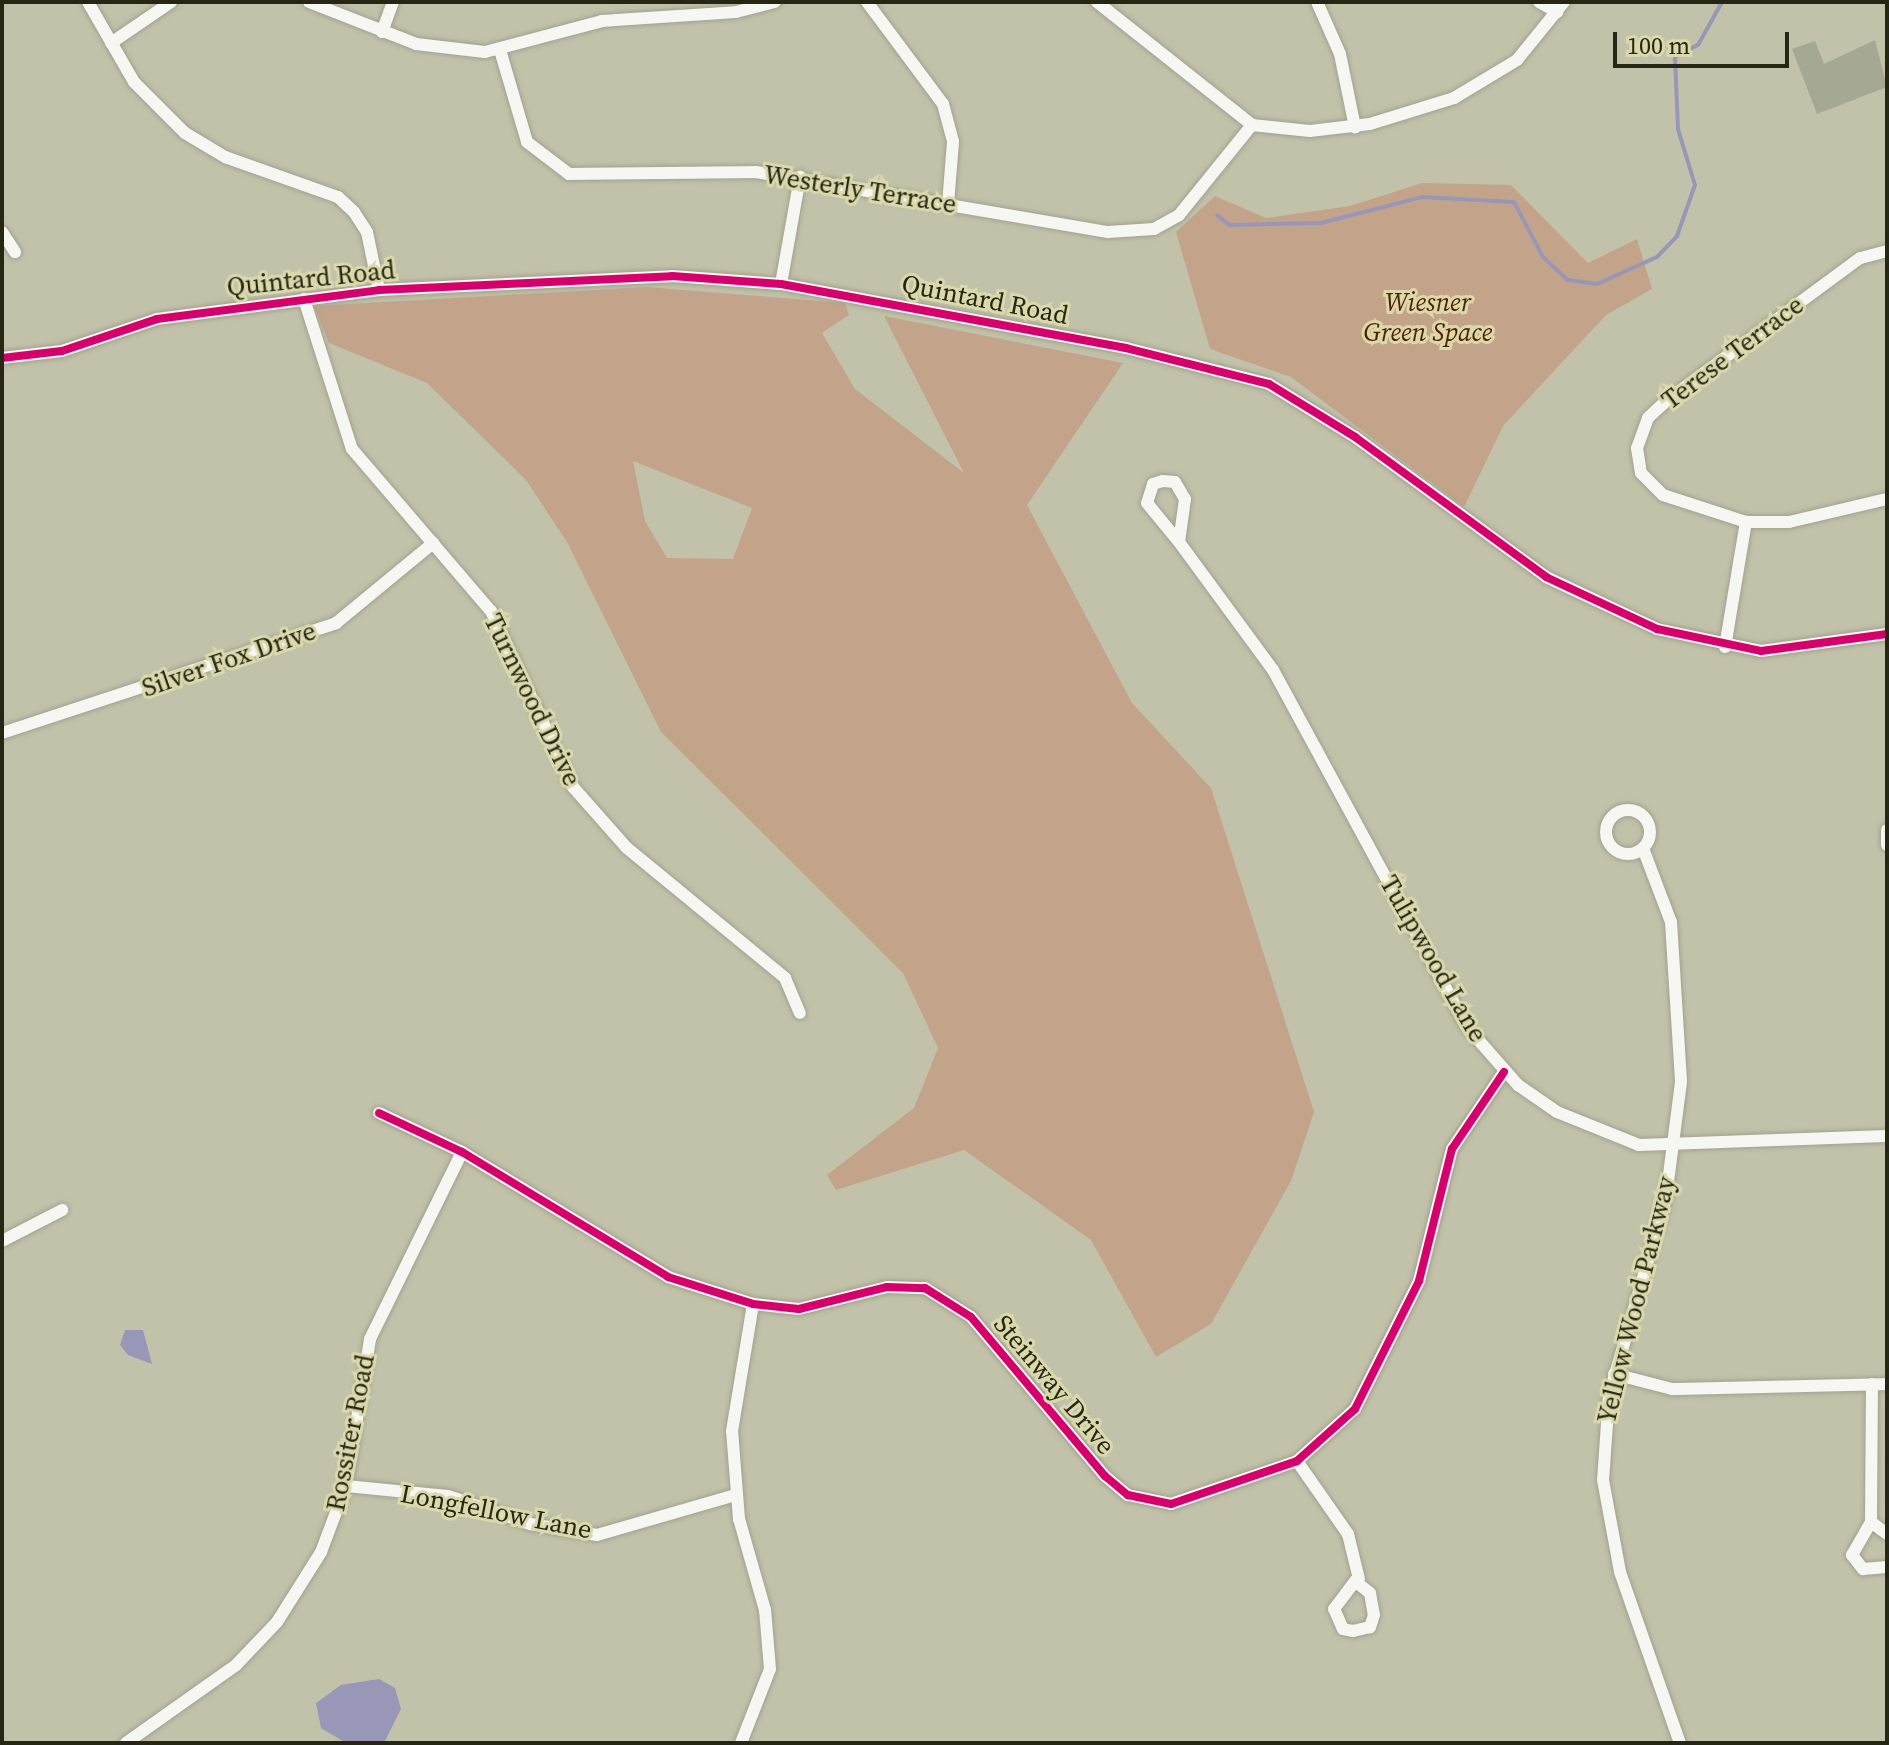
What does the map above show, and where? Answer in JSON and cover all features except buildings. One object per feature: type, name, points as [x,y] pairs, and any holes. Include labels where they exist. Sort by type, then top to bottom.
[{"type":"street","points":[[88,2],[134,82],[185,133],[225,157],[338,197],[367,232],[379,290]]},
{"type":"street","points":[[111,43],[171,2]]},
{"type":"street","points":[[309,2],[382,32],[463,52],[500,50],[602,21],[736,12],[775,2]]},
{"type":"street","points":[[382,32],[393,2]]},
{"type":"street","points":[[867,2],[943,104],[953,142],[948,204]]},
{"type":"street","points":[[1097,2],[1252,125],[1355,127],[1425,109],[1489,80],[1560,7]]},
{"type":"street","points":[[1317,2],[1340,54],[1355,127]]},
{"type":"street","points":[[1539,2],[1560,7]]},
{"type":"street","name":"Westerly Terrace","points":[[500,50],[517,121],[557,170],[800,177],[1108,232],[1154,229],[1192,203],[1252,125]]},
{"type":"street","points":[[781,284],[800,177]]},
{"type":"street","points":[[2,232],[15,252]]},
{"type":"street","name":"Terese Terrace","points":[[1887,251],[1860,258],[1665,402],[1641,431],[1638,461],[1650,485],[1746,522],[1789,522],[1887,499]]},
{"type":"street","name":"Quintard Road","points":[[2,358],[62,351],[157,319],[379,290],[672,276],[781,284],[1126,348],[1269,384],[1355,437],[1546,577],[1612,612],[1725,647],[1796,651],[1887,634]]},
{"type":"street","name":"Turnwood Drive","points":[[304,299],[352,449],[491,611],[591,813],[785,978],[800,1013]]},
{"type":"street","name":"Tulipwood Lane","points":[[1179,542],[1182,490],[1175,482],[1153,484],[1150,513],[1179,542],[1273,670],[1440,980],[1504,1072],[1595,1130],[1674,1146],[1887,1136]]},
{"type":"street","points":[[1725,647],[1746,522]]},
{"type":"street","name":"Silver Fox Drive","points":[[2,733],[336,623],[433,543]]},
{"type":"street","points":[[1887,830],[1887,845]]},
{"type":"street","name":"Yellow Wood Parkway","points":[[1644,851],[1663,885],[1680,1006],[1674,1146],[1650,1266],[1614,1374],[1604,1432],[1607,1525],[1680,1743]]},
{"type":"street","name":"Steinway Drive","points":[[379,1113],[462,1152],[668,1277],[753,1304],[799,1309],[887,1287],[925,1288],[971,1317],[1105,1476],[1152,1503],[1190,1501],[1297,1461],[1335,1434],[1363,1396],[1419,1281],[1452,1149],[1504,1072]]},
{"type":"street","name":"Rossiter Road","points":[[126,1743],[236,1665],[277,1622],[321,1552],[346,1486],[370,1339],[462,1152]]},
{"type":"street","points":[[2,1241],[62,1210]]},
{"type":"street","points":[[741,1743],[770,1669],[765,1610],[736,1495],[732,1431],[753,1304]]},
{"type":"street","points":[[1614,1374],[1672,1389],[1887,1384]]},
{"type":"street","points":[[1872,1384],[1871,1522],[1852,1555],[1863,1569],[1887,1567]]},
{"type":"street","points":[[1297,1461],[1348,1534],[1359,1579]]},
{"type":"street","name":"Longfellow Lane","points":[[346,1486],[448,1496],[530,1524],[597,1535],[736,1495]]},
{"type":"street","points":[[1871,1522],[1887,1534]]},
{"type":"green space","name":"Wiesner Green Space","points":[[1422,183],[1511,185],[1588,263],[1637,239],[1652,289],[1606,315],[1503,426],[1464,507],[1291,377],[1210,349],[1176,232],[1215,196],[1266,218],[1350,206]]},
{"type":"green space","points":[[647,287],[845,303],[849,315],[822,333],[855,389],[964,473],[884,316],[1123,363],[1027,505],[1132,703],[1211,788],[1314,1112],[1291,1181],[1211,1324],[1156,1357],[1091,1240],[964,1150],[836,1190],[827,1175],[914,1108],[938,1048],[903,973],[661,732],[567,542],[526,480],[427,383],[329,343],[314,306]],"holes":[[[633,461],[752,508],[733,559],[667,558],[645,521]]]},
{"type":"water","points":[[125,1330],[143,1330],[152,1364],[128,1355],[120,1345]]},
{"type":"water","points":[[379,1679],[395,1688],[401,1709],[384,1743],[346,1743],[321,1728],[316,1703],[341,1685]]},
{"type":"waterway","points":[[1217,215],[1230,225],[1321,223],[1422,197],[1514,202],[1543,257],[1568,280],[1597,284],[1657,257],[1677,236],[1695,185],[1678,129],[1675,57],[1698,45],[1722,2]]},
{"type":"cycle path","points":[[2,358],[62,351],[157,319],[379,290],[672,276],[781,284],[1126,348],[1269,384],[1355,437],[1546,577],[1657,629],[1761,651],[1887,634]]},
{"type":"cycle path","points":[[379,1113],[462,1152],[668,1277],[753,1304],[799,1309],[887,1287],[925,1288],[971,1317],[1105,1476],[1128,1495],[1171,1504],[1297,1461],[1355,1409],[1419,1281],[1452,1149],[1504,1072]]}]
